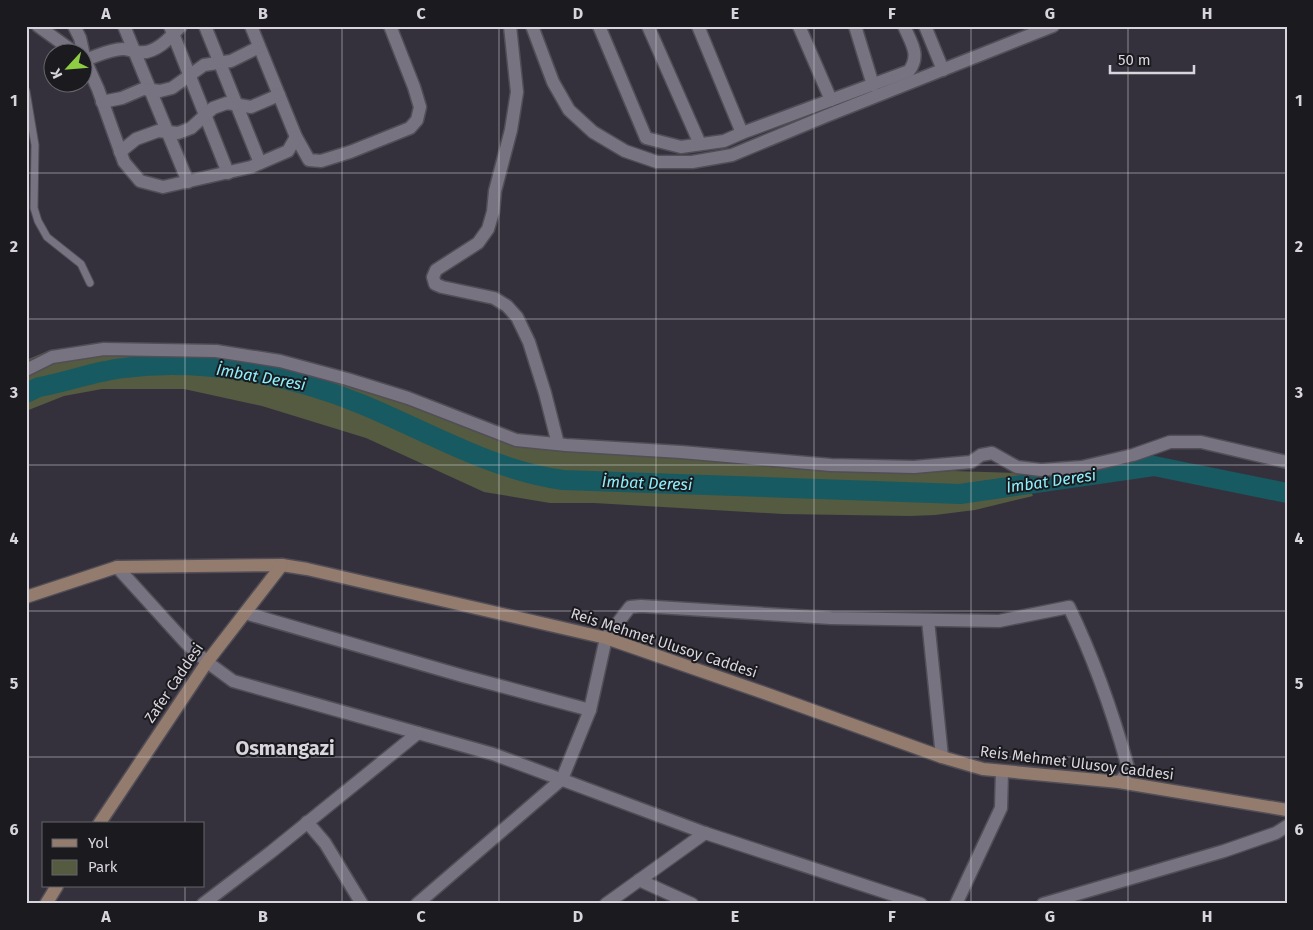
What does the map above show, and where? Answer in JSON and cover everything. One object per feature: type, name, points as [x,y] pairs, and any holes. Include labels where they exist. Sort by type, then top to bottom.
[{"type":"street","points":[[38,26],[60,42]]},
{"type":"street","points":[[74,26],[81,42]]},
{"type":"street","points":[[124,26],[188,182]]},
{"type":"street","points":[[206,26],[260,163]]},
{"type":"street","points":[[251,26],[296,138],[309,160],[321,161],[350,152],[410,128],[417,120],[420,107],[390,26]]},
{"type":"street","points":[[510,26],[518,92],[488,229],[478,244],[436,270],[433,276],[435,284],[442,287],[494,298],[508,306],[517,317],[529,342],[558,444]]},
{"type":"street","points":[[532,26],[553,82],[569,110],[593,132],[625,151],[656,162],[692,162],[732,155],[1053,26]]},
{"type":"street","points":[[599,26],[646,138],[681,147],[724,141],[909,71],[915,63],[916,56],[904,26]]},
{"type":"street","points":[[648,26],[700,144]]},
{"type":"street","points":[[698,26],[742,133]]},
{"type":"street","points":[[799,26],[831,100]]},
{"type":"street","points":[[855,26],[873,85]]},
{"type":"street","points":[[925,26],[943,70]]},
{"type":"street","points":[[92,57],[125,48],[140,53],[154,49],[167,41],[175,29]]},
{"type":"street","points":[[175,29],[189,74],[228,172]]},
{"type":"street","points":[[102,102],[122,98],[143,89],[160,91],[172,88],[189,74],[204,66],[231,61],[259,47]]},
{"type":"street","points":[[92,78],[124,162],[140,181],[164,187],[228,172],[260,163],[288,151],[296,138]]},
{"type":"street","points":[[120,152],[136,139],[158,132],[178,133],[191,128],[213,108],[227,103],[251,107],[279,95]]},
{"type":"street","points":[[26,370],[52,358],[104,349],[216,351],[280,361],[347,379],[408,398],[516,440],[831,465],[914,467],[971,462],[981,455],[992,453],[1017,467],[1041,470],[1082,466],[1125,457],[1170,442],[1201,442],[1287,462]]},
{"type":"street","name":"Reis Mehmet Ulusoy Caddesi","points":[[26,597],[117,567],[282,565],[336,574],[606,638],[942,757],[983,769],[1119,782],[1287,810]]},
{"type":"street","name":"Zafer Caddesi","points":[[100,822],[207,662],[282,565]]},
{"type":"street","points":[[117,567],[186,643],[207,662],[233,680],[493,754],[705,833],[921,904]]},
{"type":"street","points":[[417,904],[562,779],[590,710],[606,638],[630,607],[641,606],[831,618],[999,620],[1069,607],[1089,649],[1120,737],[1129,771],[1119,782]]},
{"type":"street","points":[[245,613],[463,676],[590,710]]},
{"type":"street","points":[[928,620],[942,757]]},
{"type":"street","points":[[203,904],[418,733]]},
{"type":"street","points":[[956,904],[1001,808],[1002,772]]},
{"type":"street","points":[[307,822],[325,843],[362,904]]},
{"type":"street","points":[[1043,904],[1224,850],[1276,833],[1287,826]]},
{"type":"street","points":[[606,904],[705,833]]},
{"type":"street","points":[[639,880],[692,904]]},
{"type":"street","points":[[46,904],[56,888]]},
{"type":"lane","points":[[26,91],[35,145],[34,208],[38,221],[47,237],[81,264],[90,283]]},
{"type":"green space","points":[[69,348],[211,356],[280,365],[335,378],[503,441],[529,446],[884,473],[953,471],[1022,473],[1033,496],[975,510],[910,516],[783,514],[594,503],[550,503],[484,492],[366,438],[262,406],[184,389],[102,389],[64,396],[26,411],[26,360],[50,350]]},
{"type":"waterway","name":"İmbat Deresi","points":[[26,393],[39,387],[124,368],[184,365],[245,371],[305,384],[333,393],[485,459],[510,468],[563,480],[960,494],[1154,466],[1287,493]]},
{"type":"district","name":"Osmangazi","points":[[285,748]]}]
